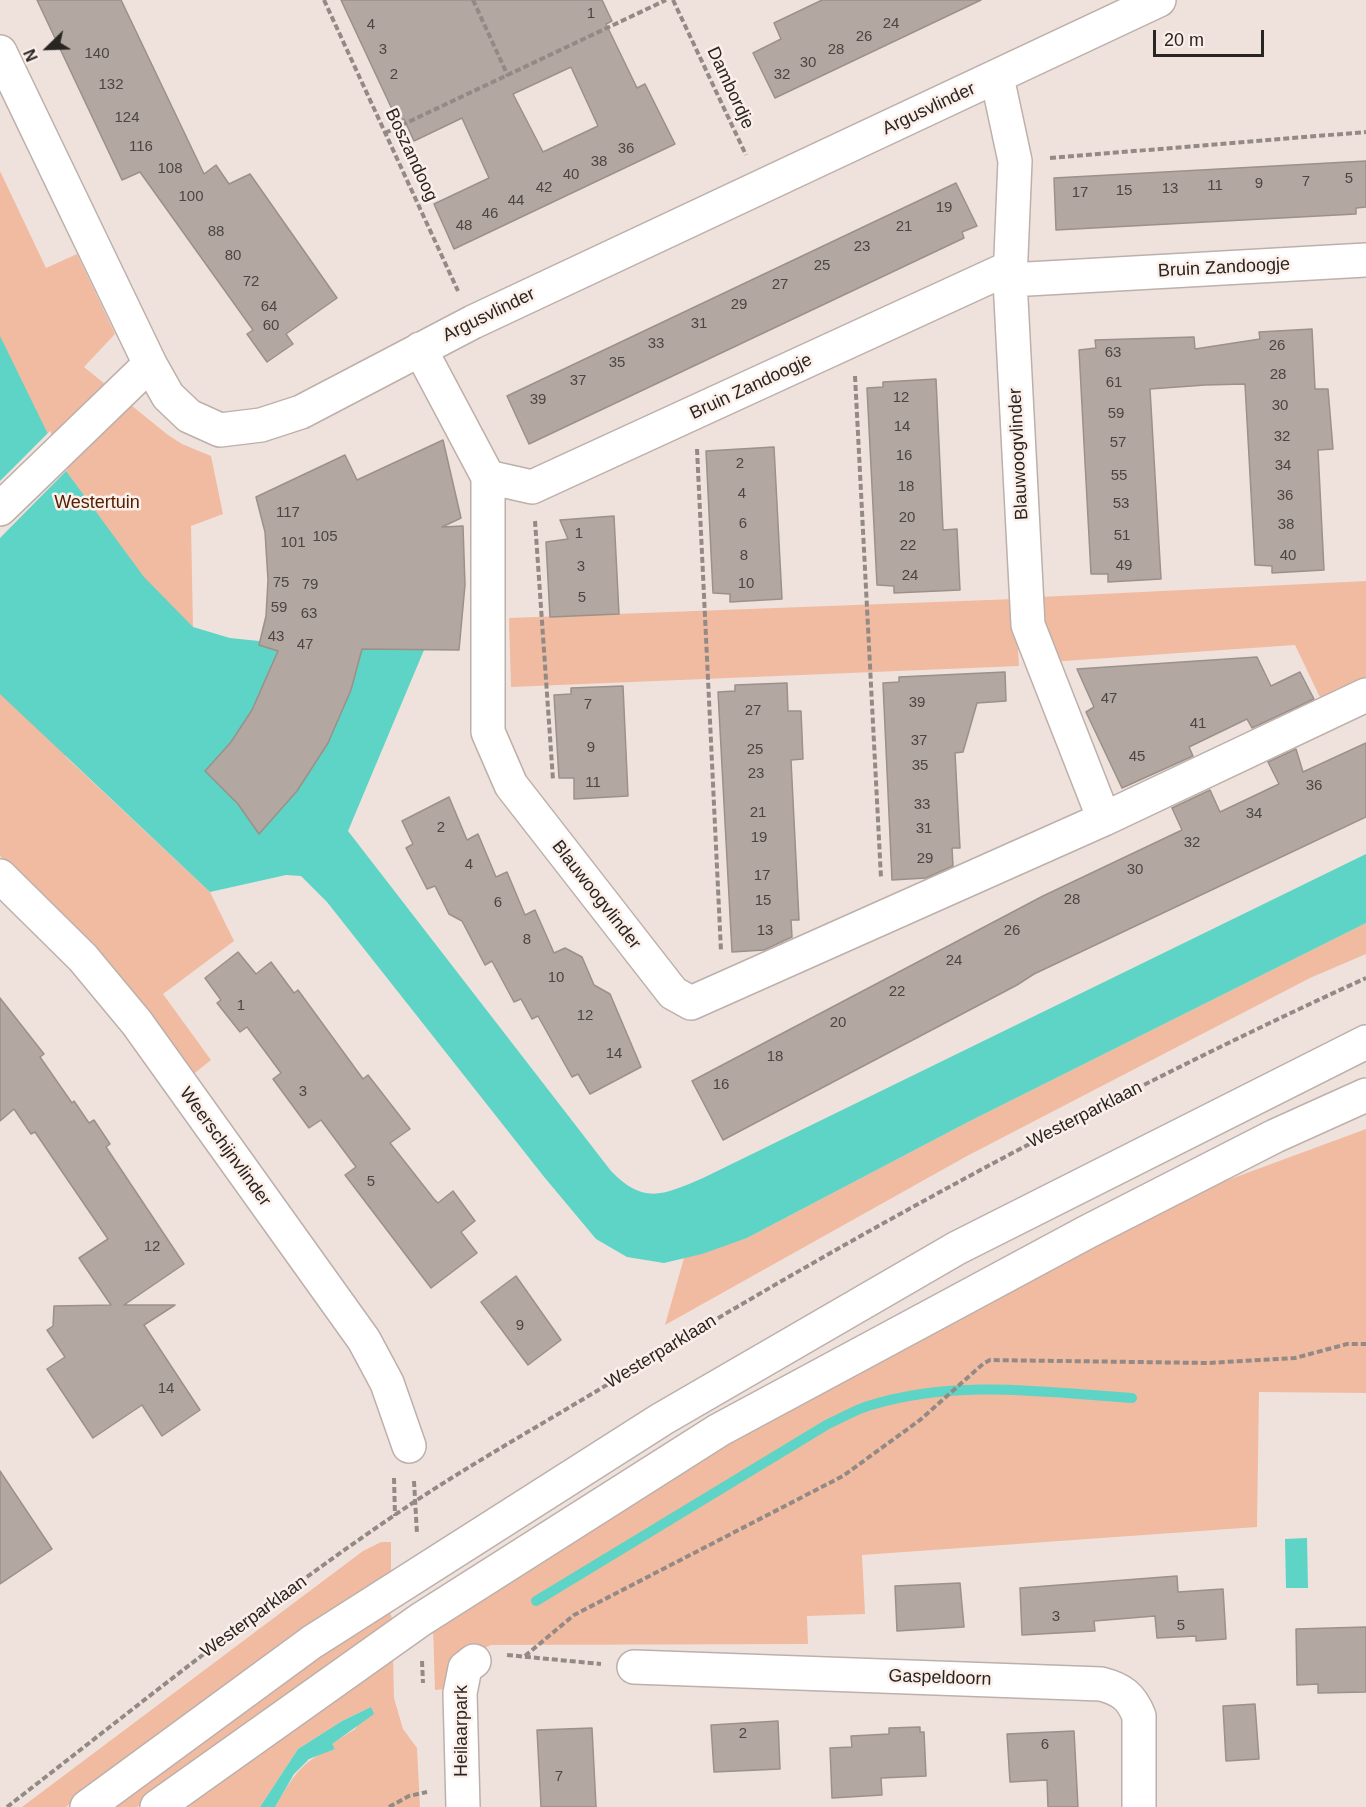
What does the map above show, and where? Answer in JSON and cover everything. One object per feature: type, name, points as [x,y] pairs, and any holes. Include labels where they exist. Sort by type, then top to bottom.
[{"type":"street","name":"Argusvlinder","points":[[0,52],[150,364],[168,396],[189,416],[220,430],[261,425],[301,411],[473,322],[1159,0]]},
{"type":"street","name":"Blauwoogvlinder","points":[[997,77],[1015,161],[1010,274],[1028,625],[1104,819]]},
{"type":"street","name":"Bruin Zandoogje","points":[[532,487],[853,340],[1010,274],[1366,260]]},
{"type":"street","name":"Blauwoogvlinder","points":[[420,349],[488,477],[488,732],[511,785],[673,993],[691,1003],[1104,819],[1366,695]]},
{"type":"street","points":[[0,509],[150,364]]},
{"type":"street","points":[[488,477],[532,487]]},
{"type":"street","name":"Weerschijnvlinder","points":[[0,876],[83,958],[144,1032],[364,1340],[387,1383],[409,1446]]},
{"type":"street","points":[[87,1807],[312,1642],[662,1419],[957,1248],[1366,1042]]},
{"type":"street","points":[[157,1807],[420,1620],[719,1430],[1086,1232],[1275,1136],[1366,1095]]},
{"type":"street","name":"Heilaarpark","points":[[463,1807],[460,1693],[465,1668],[474,1660]]},
{"type":"street","name":"Gaspeldoorn","points":[[634,1668],[1101,1684],[1112,1687],[1126,1694],[1133,1702],[1139,1716],[1139,1807]]},
{"type":"path","name":"Boszandoog","points":[[324,0],[473,322]]},
{"type":"path","points":[[473,0],[508,75]]},
{"type":"path","points":[[385,133],[666,0]]},
{"type":"path","name":"Dambordje","points":[[674,0],[762,188]]},
{"type":"path","points":[[1015,161],[1366,132]]},
{"type":"path","points":[[853,340],[873,672],[883,917]]},
{"type":"path","points":[[695,412],[723,988]]},
{"type":"path","points":[[532,487],[554,786]]},
{"type":"path","name":"Westerparklaan","points":[[7,1807],[194,1662],[394,1516],[678,1341],[961,1179],[1128,1092],[1366,978]]},
{"type":"path","points":[[525,1656],[574,1615],[843,1476],[920,1420],[990,1360],[1208,1363],[1295,1358],[1347,1344],[1366,1344]]},
{"type":"path","points":[[394,1476],[394,1516]]},
{"type":"path","points":[[474,1660],[500,1655],[525,1656],[634,1668]]},
{"type":"green space","name":"Westertuin","points":[[0,171],[46,268],[77,254],[115,334],[84,367],[168,435],[182,444],[211,456],[223,514],[191,526],[193,628],[65,756],[210,892],[234,941],[163,994],[211,1060],[191,1076],[81,935],[0,856]]},
{"type":"green space","points":[[1366,581],[1366,693],[1327,712],[1295,645],[1050,662],[1040,597]]},
{"type":"green space","points":[[1015,599],[1019,666],[511,687],[509,618]]},
{"type":"green space","points":[[1366,923],[1366,954],[1310,978],[967,1156],[665,1325],[684,1258],[747,1238],[970,1121]]},
{"type":"green space","points":[[1366,1129],[1366,1393],[1259,1392],[1257,1527],[862,1555],[865,1614],[807,1616],[808,1644],[491,1645],[466,1657],[447,1689],[435,1690],[433,1627],[721,1445],[1179,1198]]},
{"type":"green space","points":[[381,1542],[391,1542],[391,1574],[170,1728],[66,1807],[22,1807],[363,1551]]},
{"type":"green space","points":[[389,1606],[393,1624],[286,1695],[137,1807],[110,1807]]},
{"type":"green space","points":[[393,1655],[394,1698],[403,1729],[417,1748],[420,1807],[275,1807],[299,1771],[314,1758],[335,1749],[331,1744],[355,1729],[371,1707],[342,1721],[298,1749],[260,1807],[179,1807]]},
{"type":"water","points":[[0,336],[66,471],[144,577],[193,627],[230,638],[259,641],[361,649],[424,650],[348,831],[611,1171],[634,1189],[654,1194],[676,1189],[703,1178],[1366,854],[1366,923],[970,1121],[747,1238],[702,1254],[664,1263],[627,1257],[596,1239],[545,1178],[327,902],[301,876],[286,875],[210,892],[0,694]]},
{"type":"water","points":[[1307,1538],[1308,1588],[1286,1588],[1285,1539]]},
{"type":"water","points":[[371,1707],[374,1714],[332,1744],[335,1749],[309,1759],[294,1774],[275,1807],[260,1807],[298,1749],[342,1721]]},
{"type":"pier","points":[[50,431],[68,469],[0,538],[0,481]]},
{"type":"building","points":[[37,0],[121,0],[204,174],[216,165],[229,184],[250,174],[337,298],[286,334],[293,344],[267,362],[247,334],[253,330],[140,172],[122,180]]},
{"type":"building","points":[[341,0],[602,0],[612,21],[606,24],[637,88],[645,84],[675,144],[454,249],[434,204],[489,178],[462,118],[414,141],[404,119],[398,122]],"holes":[[[571,67],[598,126],[543,152],[513,94]]]},
{"type":"building","points":[[822,0],[981,0],[775,98],[753,53],[781,39],[774,23]]},
{"type":"building","points":[[1366,161],[1366,207],[1356,208],[1356,214],[1056,230],[1054,178]]},
{"type":"building","points":[[956,183],[977,226],[962,232],[964,238],[529,444],[507,396]]},
{"type":"building","points":[[1312,329],[1315,389],[1328,389],[1333,449],[1318,450],[1324,570],[1272,573],[1272,566],[1255,565],[1245,384],[1150,389],[1161,579],[1108,582],[1108,574],[1091,574],[1079,350],[1096,348],[1095,340],[1194,337],[1195,349],[1260,339],[1259,332]]},
{"type":"building","points":[[936,379],[943,530],[957,529],[960,590],[894,593],[894,586],[877,585],[867,388],[883,387],[883,382]]},
{"type":"building","points":[[443,440],[461,518],[442,527],[463,526],[465,585],[459,650],[362,649],[351,690],[328,743],[297,791],[259,834],[238,804],[205,771],[231,742],[252,710],[278,651],[259,645],[266,616],[268,580],[265,532],[256,497],[345,455],[357,480]]},
{"type":"building","points":[[774,447],[782,599],[730,602],[730,594],[713,593],[706,451]]},
{"type":"building","points":[[614,516],[619,614],[550,617],[546,542],[568,539],[560,520]]},
{"type":"building","points":[[1257,657],[1271,686],[1300,672],[1314,699],[1252,728],[1247,719],[1189,747],[1193,756],[1122,788],[1086,712],[1094,707],[1077,669]]},
{"type":"building","points":[[1005,672],[1006,701],[977,703],[963,752],[955,753],[960,848],[952,848],[953,866],[926,878],[892,880],[883,683],[899,682],[899,677]]},
{"type":"building","points":[[787,683],[788,711],[801,711],[803,759],[791,760],[799,920],[791,920],[792,937],[764,950],[732,952],[718,692],[735,691],[735,685]]},
{"type":"building","points":[[623,686],[628,796],[574,799],[574,778],[559,778],[554,695],[571,694],[571,688]]},
{"type":"building","points":[[1366,743],[1366,817],[1034,974],[723,1140],[692,1081],[1043,896],[1182,830],[1172,808],[1210,790],[1220,812],[1279,784],[1268,762],[1296,749],[1303,772]]},
{"type":"building","points":[[449,797],[467,840],[478,834],[496,877],[507,872],[525,915],[535,910],[554,953],[565,948],[582,957],[594,985],[610,994],[641,1067],[590,1094],[578,1074],[572,1077],[538,1016],[532,1019],[521,999],[514,1002],[492,961],[485,965],[462,921],[449,914],[435,886],[427,889],[406,848],[413,844],[402,821]]},
{"type":"building","points":[[238,952],[256,974],[271,962],[294,993],[298,990],[363,1079],[368,1075],[410,1129],[390,1143],[438,1203],[453,1191],[475,1221],[461,1232],[477,1253],[431,1288],[345,1175],[356,1167],[321,1120],[309,1128],[273,1079],[281,1073],[247,1027],[240,1032],[217,1003],[221,1000],[205,978]]},
{"type":"building","points":[[0,998],[44,1054],[40,1057],[72,1103],[74,1101],[89,1123],[94,1120],[110,1144],[106,1147],[184,1264],[124,1305],[175,1305],[144,1325],[200,1410],[162,1436],[142,1405],[93,1438],[47,1369],[65,1357],[47,1330],[53,1326],[54,1306],[111,1305],[79,1258],[108,1239],[35,1132],[31,1134],[14,1109],[0,1121]]},
{"type":"building","points":[[516,1276],[561,1340],[528,1365],[481,1302]]},
{"type":"building","points":[[0,1471],[52,1549],[0,1584]]},
{"type":"building","points":[[1177,1576],[1178,1592],[1223,1589],[1226,1639],[1196,1641],[1196,1636],[1157,1638],[1155,1616],[1094,1621],[1095,1631],[1022,1635],[1020,1588]]},
{"type":"building","points":[[960,1583],[964,1627],[897,1631],[895,1586]]},
{"type":"building","points":[[1366,1627],[1366,1692],[1318,1693],[1318,1684],[1297,1685],[1296,1629]]},
{"type":"building","points":[[1255,1704],[1259,1759],[1226,1761],[1223,1706]]},
{"type":"building","points":[[778,1721],[780,1769],[714,1772],[711,1725]]},
{"type":"building","points":[[920,1727],[920,1732],[924,1732],[926,1776],[881,1778],[882,1795],[832,1798],[830,1748],[852,1747],[851,1736],[889,1734],[889,1728]]},
{"type":"building","points":[[592,1728],[596,1807],[541,1807],[537,1730]]},
{"type":"building","points":[[1074,1731],[1078,1807],[1048,1807],[1047,1780],[1010,1782],[1007,1734]]},
{"type":"waterway","points":[[536,1601],[828,1424],[865,1407],[903,1397],[968,1390],[1034,1391],[1132,1398]]}]
